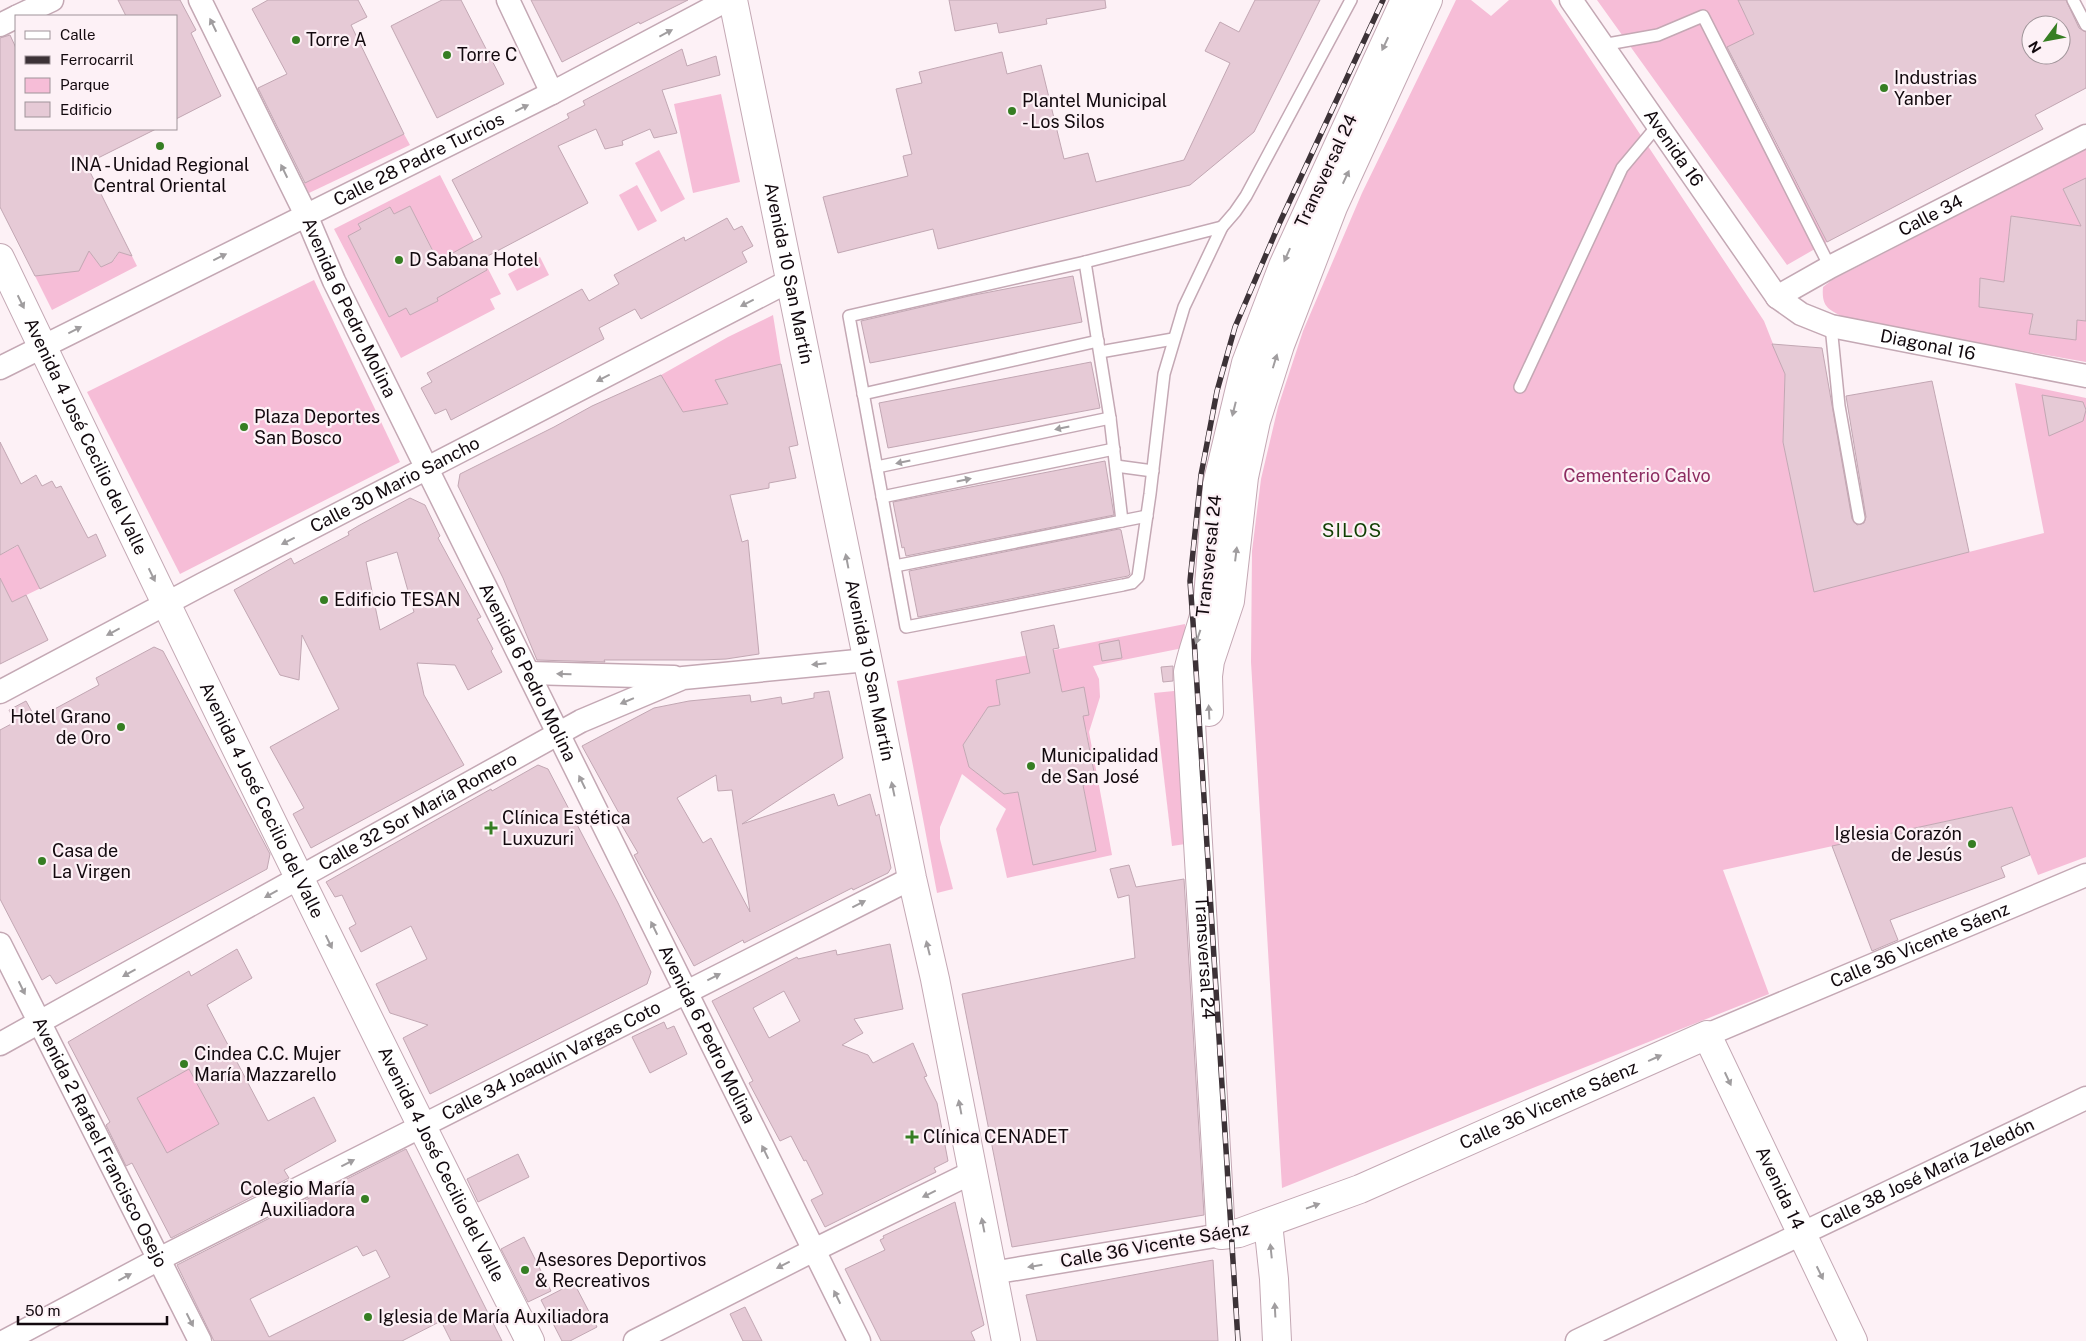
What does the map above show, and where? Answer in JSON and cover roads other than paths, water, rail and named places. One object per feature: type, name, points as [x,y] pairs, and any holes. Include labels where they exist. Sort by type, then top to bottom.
[{"type":"street","points":[[21,15],[52,0]]},
{"type":"street","name":"Avenida 6 Pedro Molina","points":[[200,0],[306,215],[334,281],[859,1341]]},
{"type":"street","points":[[508,0],[552,93]]},
{"type":"street","name":"Calle 28 Padre Turcios","points":[[0,368],[552,93],[727,0]]},
{"type":"street","name":"Avenida 10 San Martín","points":[[733,0],[867,660],[935,979],[1006,1341]]},
{"type":"street","name":"Transversal 24","points":[[1230,1234],[1188,672],[1208,598],[1217,485],[1246,363],[1273,290],[1323,202],[1422,0]]},
{"type":"street","name":"Avenida 16","points":[[1571,0],[1777,297]]},
{"type":"street","points":[[0,25],[15,18]]},
{"type":"street","name":"Calle 34","points":[[1777,297],[1830,267],[2086,136]]},
{"type":"street","name":"Avenida 4 José Cecilio del Valle","points":[[0,258],[298,879],[530,1341]]},
{"type":"street","name":"Calle 30 Mario Sancho","points":[[0,692],[791,280]]},
{"type":"street","name":"Diagonal 16","points":[[1777,297],[1801,314],[1831,326],[2086,376]]},
{"type":"street","name":"Calle 32 Sor María Romero","points":[[529,672],[683,678],[867,660]]},
{"type":"street","name":"Calle 32 Sor María Romero","points":[[0,1044],[581,722],[683,678]]},
{"type":"street","name":"Calle 36 Vicente Sáenz","points":[[992,1273],[1230,1234],[1268,1223],[1360,1189],[1707,1035],[2086,875]]},
{"type":"street","name":"Calle 34 Joaquín Vargas Coto","points":[[5,1341],[421,1126],[912,878]]},
{"type":"street","name":"Avenida 2 Rafael Francisco Osejo","points":[[0,944],[200,1341]]},
{"type":"street","name":"Avenida 14","points":[[1707,1035],[1853,1341]]},
{"type":"street","name":"Calle 38 José María Zeledón","points":[[1577,1341],[2086,1098]]},
{"type":"street","points":[[635,1341],[973,1172]]},
{"type":"street","points":[[1268,1223],[1274,1279],[1277,1341]]},
{"type":"lane","points":[[1222,227],[1085,262],[849,316],[906,627],[1123,585],[1132,583],[1138,577],[1141,568],[1163,383],[1173,339],[1184,307],[1222,227],[1246,196],[1351,0]]},
{"type":"lane","points":[[2073,0],[2086,25]]},
{"type":"lane","points":[[1602,45],[1658,35],[1703,16],[1830,267]]},
{"type":"lane","points":[[1520,387],[1622,168],[1658,125]]},
{"type":"lane","points":[[1085,262],[1110,418],[1122,521]]},
{"type":"lane","points":[[1831,326],[1839,406],[1860,518]]},
{"type":"lane","points":[[863,394],[1099,347],[1173,339]]},
{"type":"lane","points":[[877,467],[1110,418]]},
{"type":"lane","points":[[882,496],[1114,449]]},
{"type":"lane","points":[[1116,466],[1152,471]]},
{"type":"lane","points":[[896,566],[1147,516]]},
{"type":"railway","points":[[1238,1341],[1190,581],[1201,475],[1217,391],[1235,327],[1280,222],[1383,0]]},
{"type":"place","name":"Torre A","points":[[296,40]]},
{"type":"place","name":"Torre C","points":[[447,55]]},
{"type":"place","name":"Industrias Yanber","points":[[1884,88]]},
{"type":"place","name":"Plantel Municipal - Los Silos","points":[[1012,111]]},
{"type":"place","name":"INA - Unidad Regional Central Oriental","points":[[160,146]]},
{"type":"place","name":"D Sabana Hotel","points":[[399,260]]},
{"type":"place","name":"Plaza Deportes San Bosco","points":[[244,427]]},
{"type":"place","name":"Edificio TESAN","points":[[324,600]]},
{"type":"place","name":"Hotel Grano de Oro","points":[[121,727]]},
{"type":"place","name":"Municipalidad de San José","points":[[1031,766]]},
{"type":"place","name":"Clínica Estética Luxuzuri","points":[[491,828]]},
{"type":"place","name":"Iglesia Corazón de Jesús","points":[[1972,844]]},
{"type":"place","name":"Casa de La Virgen","points":[[42,861]]},
{"type":"place","name":"Cindea C.C. Mujer María Mazzarello","points":[[184,1064]]},
{"type":"place","name":"Clínica CENADET","points":[[912,1137]]},
{"type":"place","name":"Colegio María Auxiliadora","points":[[365,1199]]},
{"type":"place","name":"Asesores Deportivos & Recreativos","points":[[525,1270]]},
{"type":"place","name":"Iglesia de María Auxiliadora","points":[[368,1317]]},
{"type":"district","name":"SILOS","points":[[1352,530]]},
{"type":"park label","name":"Cementerio Calvo","points":[[1637,476]]}]
